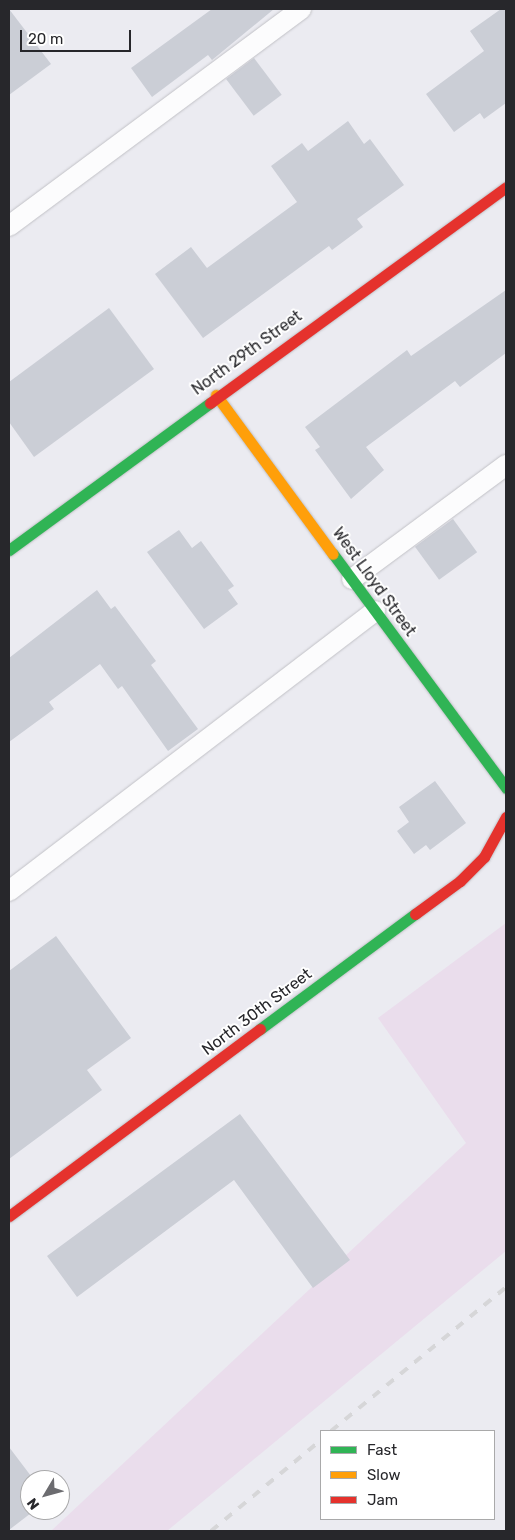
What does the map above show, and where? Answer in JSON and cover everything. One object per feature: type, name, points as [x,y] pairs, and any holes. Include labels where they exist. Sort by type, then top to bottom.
[{"type":"street","name":"North 29th Street","points":[[9,550],[216,395],[506,187]]},
{"type":"street","name":"West Lloyd Street","points":[[216,395],[506,788]]},
{"type":"street","name":"North 30th Street","points":[[9,1216],[460,882],[484,857],[506,817]]},
{"type":"lane","points":[[9,226],[301,9]]},
{"type":"lane","points":[[352,579],[506,465]]},
{"type":"lane","points":[[9,891],[375,611]]},
{"type":"shaded area","points":[[506,923],[506,1251],[167,1531],[51,1531],[63,1520],[70,1520],[70,1513],[466,1143],[378,1018]]},
{"type":"building","points":[[9,9],[51,64],[9,95]]},
{"type":"building","points":[[212,9],[274,9],[212,60],[208,55],[152,97],[131,68]]},
{"type":"building","points":[[501,9],[506,9],[506,103],[484,119],[480,113],[454,132],[426,94],[484,51],[470,31]]},
{"type":"building","points":[[254,58],[282,95],[254,116],[226,79]]},
{"type":"building","points":[[348,121],[364,144],[370,139],[404,185],[357,219],[363,227],[332,250],[329,246],[203,338],[155,274],[191,247],[207,268],[297,202],[271,166],[302,143],[308,151]]},
{"type":"building","points":[[506,290],[506,353],[460,387],[455,381],[366,447],[384,470],[351,499],[315,450],[320,447],[305,427],[407,350],[411,356]]},
{"type":"building","points":[[109,308],[154,369],[34,457],[9,422],[9,382]]},
{"type":"building","points":[[453,519],[477,552],[439,580],[415,547]]},
{"type":"building","points":[[179,530],[192,548],[201,541],[234,586],[228,590],[238,604],[204,629],[147,552]]},
{"type":"building","points":[[97,590],[111,609],[115,606],[156,661],[151,665],[198,729],[168,751],[122,686],[118,689],[100,664],[49,702],[54,709],[9,742],[9,658]]},
{"type":"building","points":[[435,781],[466,823],[430,850],[426,845],[414,854],[397,831],[409,822],[399,807]]},
{"type":"building","points":[[56,936],[131,1038],[87,1070],[102,1090],[9,1159],[9,971]]},
{"type":"building","points":[[240,1114],[350,1260],[313,1288],[234,1180],[77,1297],[47,1256]]},
{"type":"building","points":[[9,1447],[26,1470],[20,1470],[20,1520],[22,1520],[9,1530]]},
{"type":"railway","points":[[332,1430],[506,1287]]},
{"type":"railway","points":[[211,1531],[320,1441]]},
{"type":"traffic: fast","points":[[9,550],[210,403]]},
{"type":"traffic: fast","points":[[333,554],[506,788]]},
{"type":"traffic: fast","points":[[260,1029],[415,914]]},
{"type":"traffic: slow","points":[[216,395],[333,554]]},
{"type":"traffic: jam","points":[[210,403],[506,187]]},
{"type":"traffic: jam","points":[[415,914],[460,881],[484,857],[506,817]]},
{"type":"traffic: jam","points":[[9,1216],[260,1029]]}]
